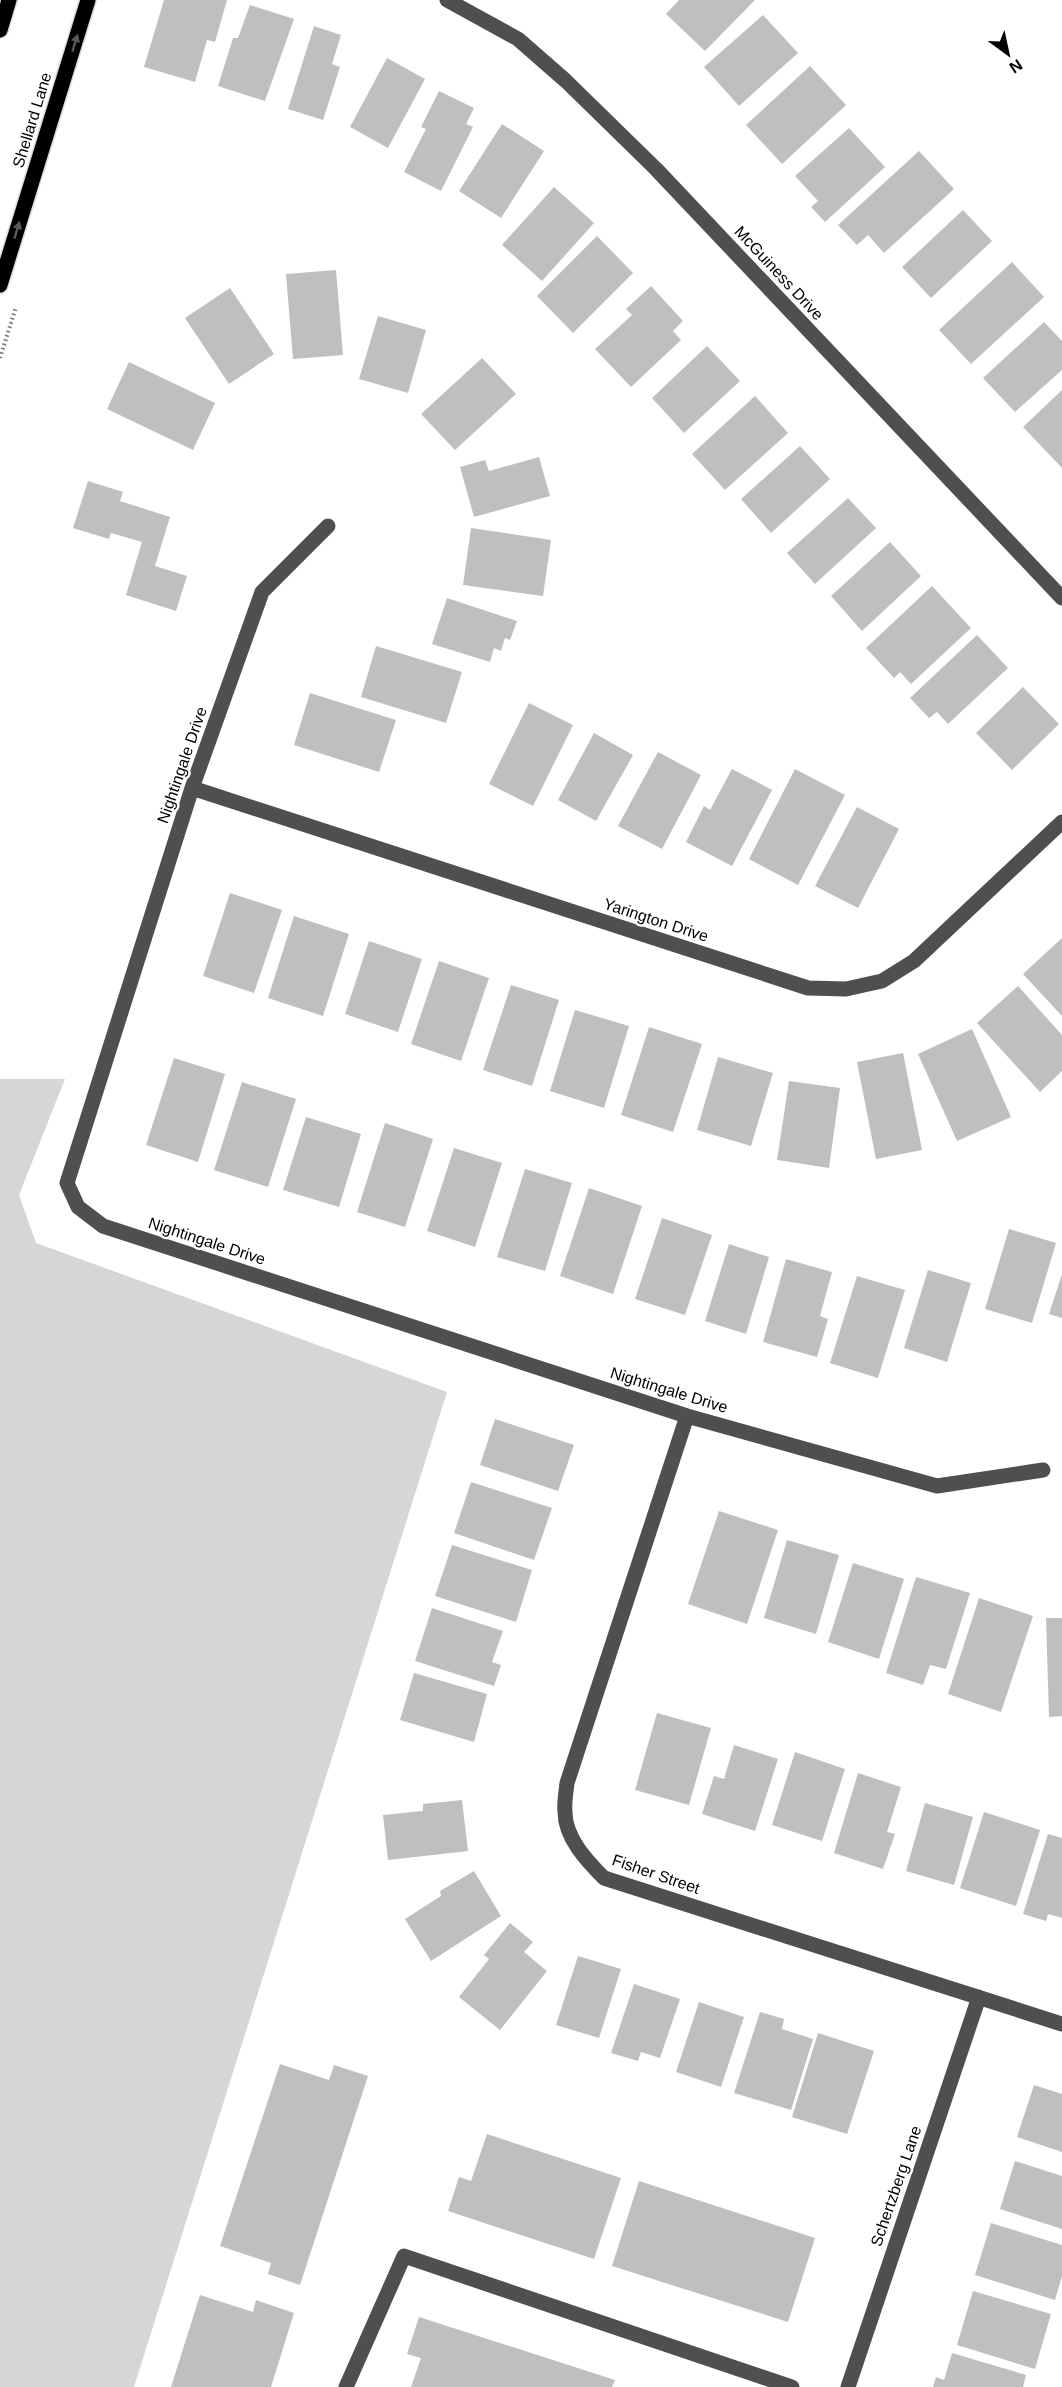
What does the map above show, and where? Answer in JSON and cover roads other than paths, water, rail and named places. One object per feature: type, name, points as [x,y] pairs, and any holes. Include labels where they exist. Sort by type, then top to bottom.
[{"type":"main road","points":[[0,30],[9,0]]},
{"type":"main road","name":"Shellard Lane","points":[[0,285],[88,0]]},
{"type":"street","name":"McGuiness Drive","points":[[447,0],[518,39],[566,81],[656,169],[1062,598]]},
{"type":"street","name":"Nightingale Drive","points":[[328,526],[262,592],[192,789],[67,1183],[78,1207],[103,1226],[687,1416],[937,1486],[1043,1470]]},
{"type":"street","name":"Yarington Drive","points":[[192,789],[808,988],[846,989],[882,981],[914,961],[1062,822]]},
{"type":"street","name":"Fisher Street","points":[[687,1416],[567,1783],[564,1815],[571,1835],[585,1858],[604,1878],[1062,2024]]},
{"type":"street","name":"Schertzberg Lane","points":[[848,2387],[980,1997]]},
{"type":"street","points":[[346,2387],[404,2256],[792,2387]]}]
